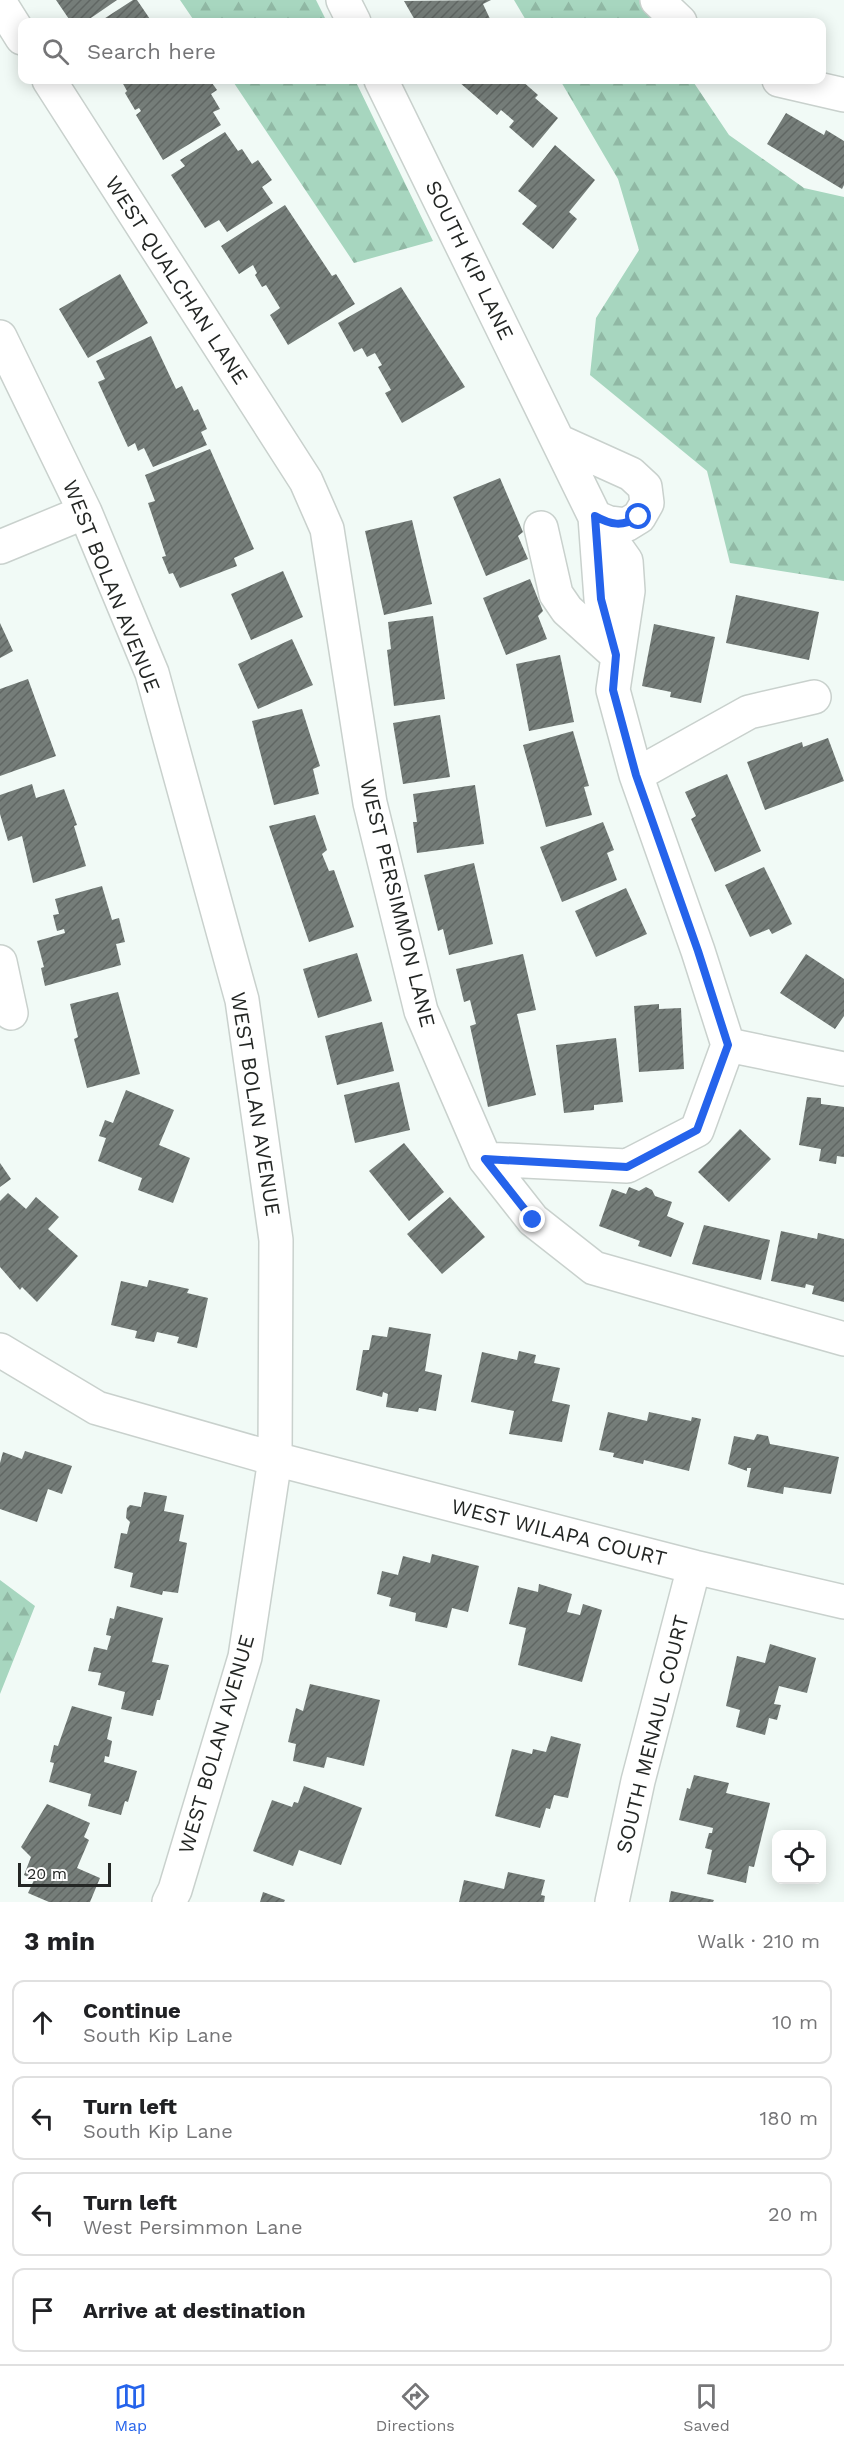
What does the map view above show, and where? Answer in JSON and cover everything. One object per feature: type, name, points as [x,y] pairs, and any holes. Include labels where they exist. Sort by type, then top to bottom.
[{"type":"street","points":[[343,0],[352,18]]},
{"type":"street","points":[[657,0],[676,18]]},
{"type":"street","points":[[0,3],[18,32]]},
{"type":"street","name":"WEST QUALCHAN LANE","points":[[52,84],[306,481]]},
{"type":"street","name":"SOUTH KIP LANE","points":[[383,84],[595,516],[601,599],[616,655],[613,690],[636,775],[698,951],[728,1045]]},
{"type":"street","points":[[796,84],[844,95]]},
{"type":"street","name":"WEST BOLAN AVENUE","points":[[0,337],[85,512],[152,673],[242,1000],[276,1240],[275,1460],[245,1657],[175,1890],[169,1902]]},
{"type":"street","points":[[558,441],[631,474],[645,487],[647,503],[639,517],[626,525],[609,524],[595,516]]},
{"type":"street","name":"WEST PERSIMMON LANE","points":[[306,481],[327,529],[370,803],[421,1011],[485,1159],[533,1220],[594,1268],[844,1339]]},
{"type":"street","points":[[0,547],[85,512]]},
{"type":"street","points":[[541,528],[556,594],[567,610],[616,655]]},
{"type":"street","points":[[636,775],[749,712],[814,697]]},
{"type":"street","points":[[0,962],[11,1013]]},
{"type":"street","points":[[485,1159],[627,1167],[697,1130],[728,1045],[844,1069]]},
{"type":"street","name":"WEST WILAPA COURT","points":[[0,1350],[97,1408],[275,1460],[694,1567],[844,1602]]},
{"type":"street","name":"SOUTH MENAUL COURT","points":[[612,1902],[638,1781],[694,1567]]},
{"type":"green space","points":[[180,0],[316,0],[325,18],[192,18]]},
{"type":"green space","points":[[514,0],[639,0],[651,18],[525,18]]},
{"type":"green space","points":[[235,84],[357,84],[433,241],[354,263]]},
{"type":"green space","points":[[562,84],[695,84],[729,135],[804,188],[844,197],[844,581],[730,563],[707,471],[590,375],[596,318],[639,250],[618,179]]},
{"type":"green space","points":[[0,1580],[35,1606],[0,1694]]},
{"type":"building","points":[[56,0],[117,0],[91,18],[68,18]]},
{"type":"building","points":[[133,0],[137,0],[149,18],[105,18]]},
{"type":"building","points":[[491,0],[483,4],[490,18],[414,18],[404,1]]},
{"type":"building","points":[[123,84],[213,84],[217,90],[211,94],[220,109],[213,112],[221,125],[163,160],[136,115],[141,111],[139,108],[135,110],[125,93],[127,91]]},
{"type":"building","points":[[461,84],[526,84],[538,95],[535,98],[558,118],[533,148],[509,127],[514,121],[501,110],[497,115]]},
{"type":"building","points":[[786,113],[824,135],[826,130],[844,141],[844,185],[842,189],[767,144]]},
{"type":"building","points":[[225,132],[238,151],[242,149],[252,164],[258,160],[272,180],[262,187],[273,203],[227,232],[219,220],[205,228],[171,175],[185,166],[180,160]]},
{"type":"building","points":[[555,145],[595,180],[569,212],[577,219],[553,249],[522,224],[537,206],[518,191]]},
{"type":"building","points":[[285,205],[332,276],[336,274],[355,304],[288,345],[270,315],[280,308],[266,285],[262,287],[255,275],[257,273],[253,265],[239,274],[221,246]]},
{"type":"building","points":[[120,274],[148,323],[88,358],[59,309]]},
{"type":"building","points":[[401,287],[465,387],[402,423],[385,393],[391,390],[378,367],[382,365],[375,353],[367,357],[362,348],[354,352],[338,323]]},
{"type":"building","points":[[151,336],[176,389],[182,386],[194,411],[198,409],[207,429],[201,432],[207,445],[153,467],[144,448],[138,451],[135,443],[128,447],[98,382],[105,379],[96,361]]},
{"type":"building","points":[[210,449],[254,549],[234,558],[237,566],[180,588],[173,573],[169,574],[162,557],[166,556],[148,503],[155,501],[145,475]]},
{"type":"building","points":[[500,478],[523,532],[518,536],[528,559],[486,576],[453,497]]},
{"type":"building","points":[[412,520],[432,604],[384,615],[365,531]]},
{"type":"building","points":[[283,571],[303,617],[251,640],[231,594]]},
{"type":"building","points":[[530,579],[543,611],[538,616],[547,639],[506,655],[483,598]]},
{"type":"building","points":[[736,595],[819,612],[809,660],[726,643]]},
{"type":"building","points":[[433,616],[445,699],[394,706],[387,650],[391,649],[388,622]]},
{"type":"building","points":[[0,623],[13,651],[0,658]]},
{"type":"building","points":[[654,624],[715,637],[701,703],[670,697],[671,692],[642,686]]},
{"type":"building","points":[[292,639],[313,685],[258,709],[238,664]]},
{"type":"building","points":[[560,655],[574,722],[529,731],[516,664]]},
{"type":"building","points":[[28,679],[56,756],[0,776],[0,689]]},
{"type":"building","points":[[302,709],[320,766],[313,769],[319,794],[274,805],[252,721]]},
{"type":"building","points":[[440,715],[450,777],[403,784],[393,723]]},
{"type":"building","points":[[573,731],[589,786],[584,787],[592,815],[546,827],[523,745]]},
{"type":"building","points":[[828,738],[844,781],[765,810],[747,762],[802,742],[803,747]]},
{"type":"building","points":[[727,774],[761,851],[715,872],[691,819],[696,816],[685,792]]},
{"type":"building","points":[[32,784],[36,798],[64,789],[77,825],[74,826],[86,866],[33,883],[22,836],[8,841],[0,814],[0,795]]},
{"type":"building","points":[[475,785],[484,844],[417,853],[413,822],[417,822],[413,794]]},
{"type":"building","points":[[315,815],[327,850],[322,854],[329,871],[334,870],[354,927],[309,942],[269,826]]},
{"type":"building","points":[[603,822],[614,850],[607,853],[617,880],[562,902],[540,847]]},
{"type":"building","points":[[474,863],[493,944],[449,955],[443,929],[438,931],[424,875]]},
{"type":"building","points":[[764,867],[792,924],[772,934],[769,929],[750,937],[725,885]]},
{"type":"building","points":[[102,886],[112,920],[119,918],[125,942],[116,944],[121,965],[45,986],[41,968],[44,967],[37,941],[65,933],[64,929],[57,931],[53,915],[59,914],[55,899]]},
{"type":"building","points":[[626,888],[647,934],[596,957],[575,911]]},
{"type":"building","points":[[357,953],[372,1001],[318,1018],[303,969]]},
{"type":"building","points":[[523,954],[536,1010],[517,1014],[536,1095],[488,1107],[470,1026],[476,1024],[470,1000],[464,1002],[456,969]]},
{"type":"building","points":[[806,954],[844,979],[844,1016],[835,1029],[780,993]]},
{"type":"building","points":[[118,992],[140,1074],[87,1088],[74,1039],[78,1037],[70,1004]]},
{"type":"building","points":[[659,1004],[659,1009],[681,1008],[684,1069],[639,1072],[634,1006]]},
{"type":"building","points":[[382,1022],[394,1071],[337,1085],[325,1036]]},
{"type":"building","points":[[616,1038],[623,1102],[594,1105],[594,1110],[564,1113],[556,1045]]},
{"type":"building","points":[[399,1082],[410,1130],[355,1143],[344,1095]]},
{"type":"building","points":[[126,1090],[174,1110],[159,1145],[190,1158],[173,1203],[138,1190],[142,1178],[98,1161],[106,1138],[99,1136],[105,1120],[113,1123]]},
{"type":"building","points":[[807,1097],[821,1098],[821,1104],[844,1107],[844,1157],[837,1156],[836,1164],[819,1161],[821,1149],[799,1145]]},
{"type":"building","points":[[740,1129],[771,1159],[729,1202],[698,1172]]},
{"type":"building","points":[[404,1143],[444,1192],[409,1221],[369,1171]]},
{"type":"building","points":[[0,1163],[11,1179],[0,1187]]},
{"type":"building","points":[[629,1187],[639,1191],[646,1187],[652,1190],[655,1196],[672,1202],[667,1216],[684,1223],[671,1257],[638,1246],[640,1241],[599,1226],[612,1189],[626,1194]]},
{"type":"building","points":[[8,1193],[26,1209],[36,1197],[59,1217],[48,1229],[78,1256],[37,1302],[22,1287],[20,1290],[0,1267],[0,1201]]},
{"type":"building","points":[[450,1197],[485,1237],[442,1274],[407,1234]]},
{"type":"building","points":[[704,1225],[770,1240],[761,1280],[692,1264]]},
{"type":"building","points":[[781,1231],[817,1239],[818,1233],[844,1239],[844,1302],[812,1294],[814,1286],[806,1284],[805,1288],[771,1281]]},
{"type":"building","points":[[149,1280],[189,1289],[187,1293],[208,1298],[197,1348],[177,1343],[179,1337],[157,1332],[154,1342],[135,1338],[137,1331],[111,1325],[121,1281],[147,1287]]},
{"type":"building","points":[[389,1327],[431,1334],[425,1371],[442,1375],[436,1411],[419,1408],[418,1412],[386,1407],[388,1394],[383,1392],[382,1397],[356,1390],[363,1350],[369,1350],[372,1335],[387,1337]]},
{"type":"building","points":[[519,1351],[536,1355],[534,1363],[560,1368],[552,1401],[570,1405],[562,1442],[509,1434],[514,1411],[471,1402],[482,1352],[517,1360]]},
{"type":"building","points":[[608,1412],[647,1421],[649,1412],[691,1421],[692,1417],[701,1419],[689,1471],[644,1460],[643,1464],[613,1457],[614,1453],[599,1450]]},
{"type":"building","points":[[757,1434],[768,1436],[770,1444],[839,1457],[831,1494],[784,1487],[783,1494],[747,1487],[751,1468],[747,1468],[747,1471],[728,1464],[734,1436],[754,1440]]},
{"type":"building","points":[[25,1451],[72,1466],[62,1494],[48,1489],[37,1522],[0,1509],[0,1463],[3,1452],[22,1459]]},
{"type":"building","points":[[144,1492],[167,1496],[164,1511],[184,1515],[179,1541],[187,1543],[178,1593],[163,1591],[162,1595],[130,1587],[133,1573],[114,1568],[121,1533],[127,1534],[130,1522],[126,1518],[127,1508],[130,1505],[141,1507]]},
{"type":"building","points":[[432,1554],[479,1566],[468,1612],[452,1608],[447,1628],[415,1621],[416,1613],[389,1606],[391,1598],[377,1594],[382,1571],[398,1575],[403,1556],[430,1563]]},
{"type":"building","points":[[539,1584],[572,1594],[567,1612],[580,1615],[583,1604],[602,1610],[582,1682],[518,1665],[526,1628],[509,1624],[518,1587],[538,1592]]},
{"type":"building","points":[[117,1606],[163,1618],[152,1662],[169,1665],[160,1700],[157,1700],[153,1716],[121,1709],[125,1692],[98,1685],[101,1673],[88,1671],[94,1647],[107,1650],[111,1636],[106,1635],[110,1618],[114,1619]]},
{"type":"building","points":[[770,1644],[816,1658],[807,1693],[779,1686],[774,1704],[781,1705],[777,1720],[769,1718],[765,1735],[736,1727],[740,1710],[726,1706],[737,1656],[765,1663]]},
{"type":"building","points":[[310,1684],[380,1700],[364,1766],[327,1757],[324,1768],[293,1761],[296,1744],[288,1742],[296,1708],[303,1711]]},
{"type":"building","points":[[72,1706],[112,1717],[107,1739],[112,1741],[109,1757],[105,1756],[104,1762],[137,1771],[128,1802],[125,1801],[121,1815],[88,1806],[91,1794],[49,1782],[54,1763],[50,1762],[54,1745],[58,1746]]},
{"type":"building","points":[[551,1736],[581,1744],[568,1798],[554,1795],[550,1809],[546,1808],[540,1828],[495,1816],[512,1749],[532,1754],[533,1749],[546,1752]]},
{"type":"building","points":[[694,1775],[729,1783],[726,1793],[770,1803],[754,1867],[749,1866],[746,1883],[707,1874],[712,1850],[705,1848],[709,1833],[712,1833],[713,1828],[679,1820],[687,1788],[690,1789]]},
{"type":"building","points":[[304,1786],[362,1808],[341,1865],[299,1850],[293,1866],[253,1851],[272,1800],[292,1807],[294,1802],[298,1803]]},
{"type":"building","points":[[47,1804],[90,1823],[84,1837],[89,1840],[77,1868],[100,1878],[90,1902],[49,1902],[28,1893],[34,1880],[24,1875],[31,1857],[21,1847]]},
{"type":"building","points":[[508,1872],[545,1880],[541,1895],[545,1896],[544,1902],[459,1902],[464,1880],[504,1889]]},
{"type":"building","points":[[671,1891],[714,1900],[713,1902],[669,1902]]},
{"type":"building","points":[[263,1892],[285,1900],[284,1902],[260,1902]]},
{"type":"route","points":[[533,1220],[485,1159],[627,1167],[697,1130],[728,1045],[698,951],[636,775],[613,690],[616,655],[601,599],[595,516],[609,524],[626,525],[639,517]]}]
